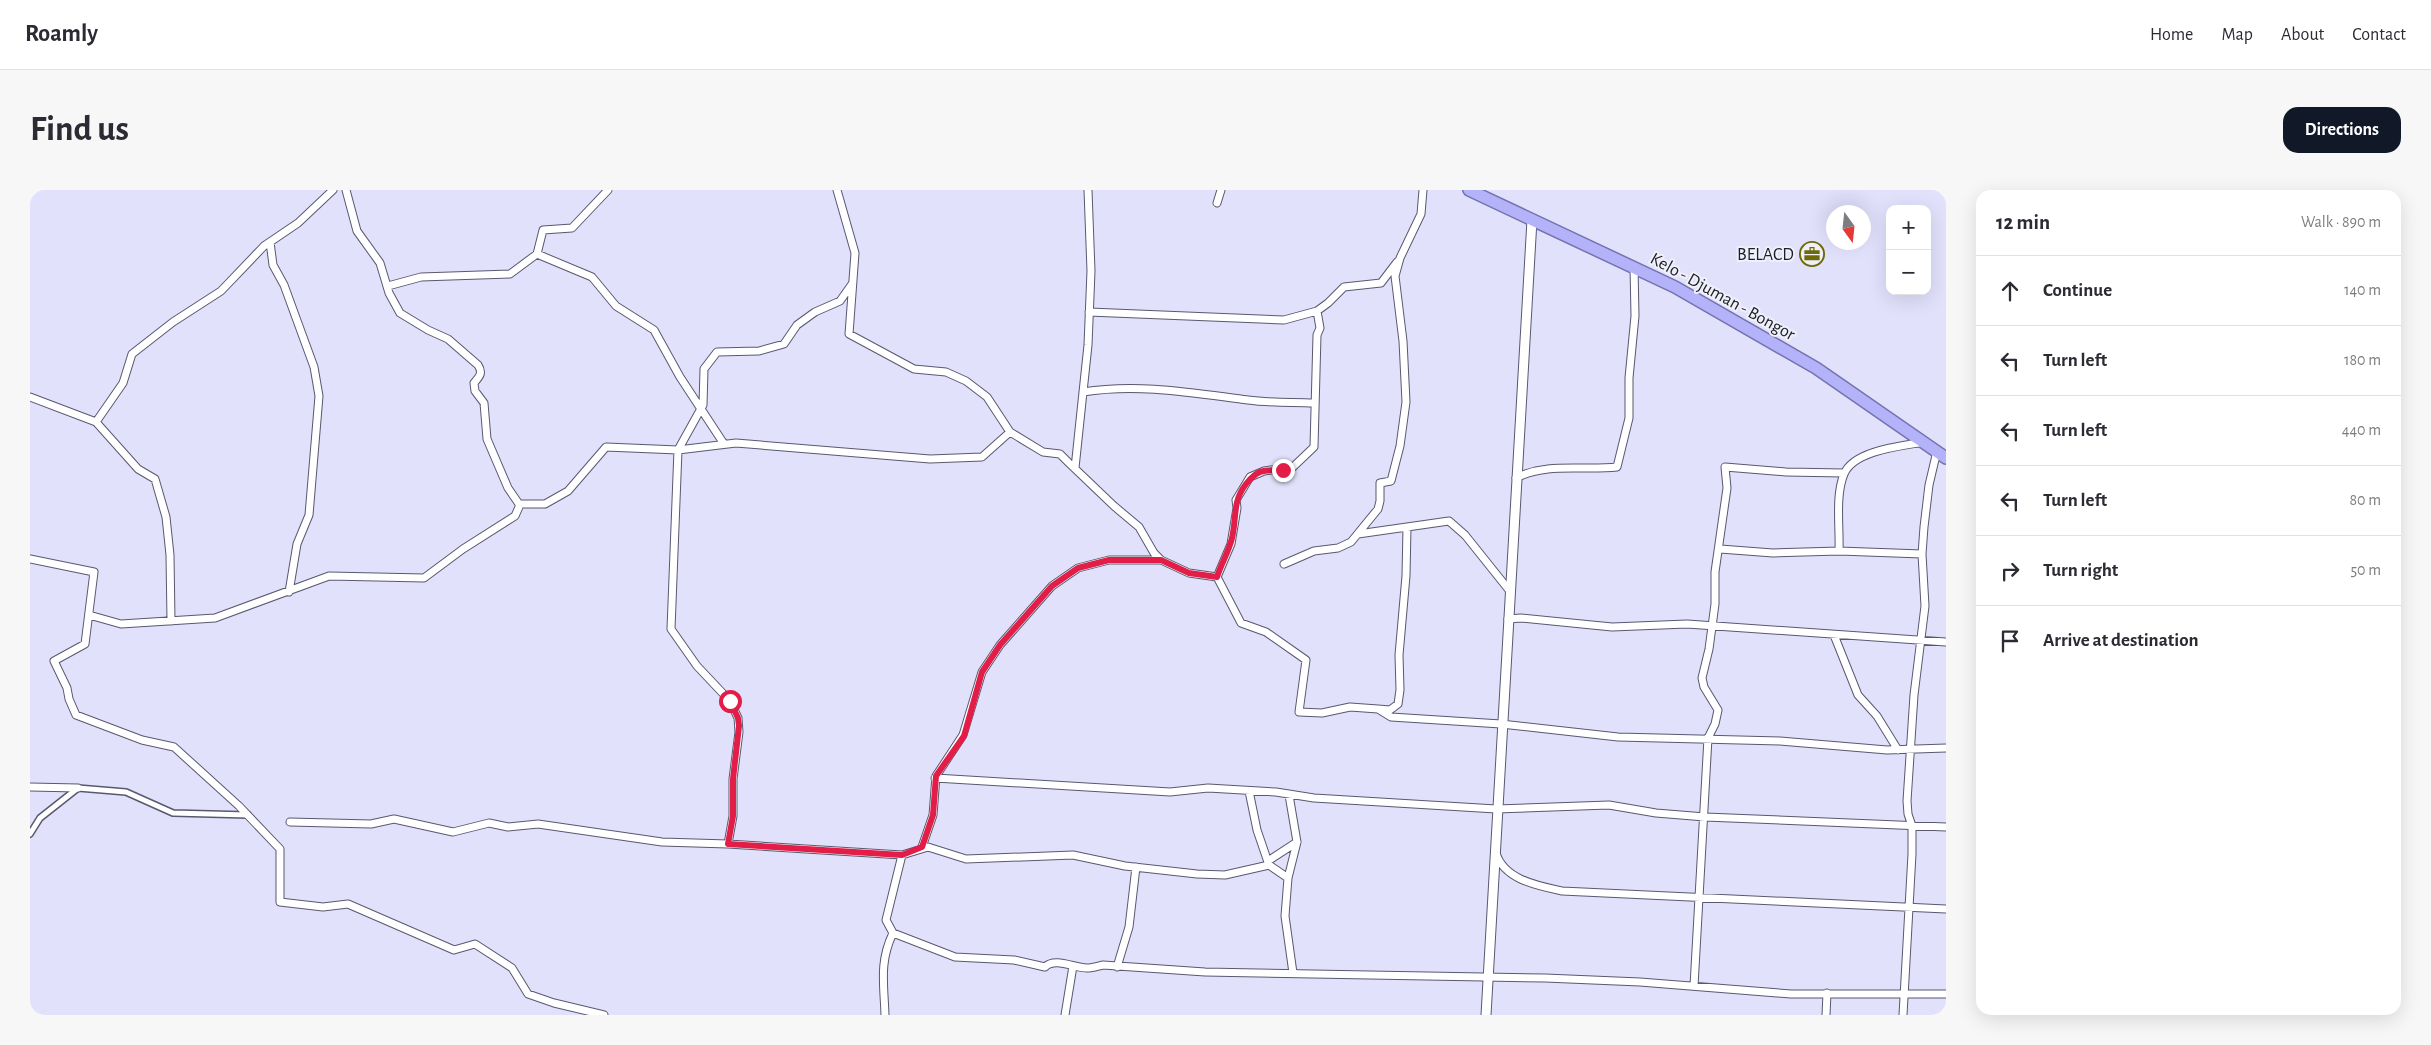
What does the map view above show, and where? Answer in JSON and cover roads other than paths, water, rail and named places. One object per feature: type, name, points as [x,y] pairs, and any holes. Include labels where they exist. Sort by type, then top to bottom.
[{"type":"highway","name":"Kelo - Djuman - Bongor","points":[[1468,190],[1675,286],[1816,368],[1941,455]]},
{"type":"street","points":[[96,422],[123,383],[132,354],[173,322],[221,291],[270,242],[298,223],[333,190]]},
{"type":"street","points":[[346,190],[357,231],[380,263],[400,313],[428,330],[448,339],[478,365],[481,371],[480,376],[474,383],[475,390],[484,403],[487,439],[508,488],[519,504],[545,504],[568,491],[606,447],[678,450],[736,443],[930,459],[982,457],[1010,432]]},
{"type":"street","points":[[388,286],[421,277],[510,274],[537,254],[543,230],[572,228],[608,190]]},
{"type":"street","points":[[837,190],[855,253],[849,334],[914,369],[946,372],[966,382],[987,397],[1010,432],[1043,452],[1060,454],[1114,506],[1139,527],[1154,553],[1161,560],[1189,573],[1217,577]]},
{"type":"street","points":[[1075,468],[1083,392],[1091,270],[1088,190]]},
{"type":"street","points":[[1217,203],[1221,190]]},
{"type":"street","points":[[1089,312],[1284,320],[1317,311],[1328,303],[1344,286],[1381,283],[1400,258],[1421,214],[1423,190]]},
{"type":"street","points":[[1486,1015],[1496,809],[1532,220]]},
{"type":"street","points":[[270,242],[273,265],[284,285],[314,367],[319,396],[309,515],[297,544],[289,592]]},
{"type":"street","points":[[537,254],[592,277],[616,306],[654,330],[700,410],[724,444]]},
{"type":"street","points":[[1284,564],[1314,551],[1344,546],[1358,534],[1378,509],[1380,484],[1391,481],[1404,420],[1406,377],[1395,284],[1400,258]]},
{"type":"street","points":[[1516,478],[1552,468],[1592,470],[1617,468],[1629,418],[1629,378],[1635,316],[1634,267]]},
{"type":"street","points":[[728,844],[733,816],[733,779],[739,732],[738,718],[730,701],[697,666],[671,629],[678,450],[703,404],[704,369],[717,352],[759,352],[784,344],[798,325],[815,312],[840,301],[853,284]]},
{"type":"street","points":[[1217,577],[1231,544],[1237,508],[1236,500],[1240,491],[1254,474],[1293,467],[1311,450],[1314,438],[1317,335],[1320,328],[1317,311]]},
{"type":"street","points":[[1083,392],[1120,389],[1173,390],[1250,400],[1314,403]]},
{"type":"street","points":[[30,397],[96,422],[138,469],[155,480],[166,517],[171,621]]},
{"type":"street","points":[[1839,551],[1840,488],[1844,473],[1868,454],[1886,448],[1924,442]]},
{"type":"street","points":[[1903,1015],[1910,907],[1912,826],[1908,814],[1907,801],[1919,640],[1925,606],[1922,554],[1929,485],[1941,455]]},
{"type":"street","points":[[1694,986],[1708,738],[1715,724],[1718,710],[1704,687],[1702,678],[1712,626],[1715,572],[1720,549],[1727,488],[1725,467],[1786,472],[1844,473]]},
{"type":"street","points":[[89,615],[121,624],[215,618],[329,576],[424,578],[463,549],[515,516],[519,507]]},
{"type":"street","points":[[1358,534],[1452,522],[1509,590]]},
{"type":"street","points":[[1217,577],[1241,623],[1266,632],[1306,660],[1299,712],[1322,713],[1350,708],[1390,710],[1398,704],[1400,690],[1399,655],[1406,576],[1407,527]]},
{"type":"street","points":[[1720,549],[1773,553],[1839,551],[1922,554]]},
{"type":"street","points":[[30,559],[94,572],[85,644],[54,661],[67,688],[68,699],[76,715],[142,740],[174,747],[248,815],[280,849],[280,902],[324,907],[348,904],[454,950],[475,944],[512,968],[528,994],[554,1004],[604,1015]]},
{"type":"street","points":[[922,847],[933,815],[936,778],[964,736],[982,672],[1000,645],[1052,586],[1078,568],[1101,562],[1161,560]]},
{"type":"street","points":[[1508,619],[1521,618],[1612,627],[1687,624],[1946,642]]},
{"type":"street","points":[[1834,635],[1858,695],[1877,716],[1898,750]]},
{"type":"street","points":[[1378,709],[1391,717],[1501,724],[1618,737],[1708,738],[1898,750],[1946,748]]},
{"type":"street","points":[[936,778],[1170,792],[1208,788],[1289,794],[1314,798],[1496,809],[1609,806],[1656,814],[1946,827]]},
{"type":"street","points":[[30,787],[126,792],[173,813],[248,815]]},
{"type":"street","points":[[30,834],[40,818],[78,788]]},
{"type":"street","points":[[1249,791],[1257,830],[1268,863],[1288,878]]},
{"type":"street","points":[[1289,794],[1297,842],[1288,878],[1285,916],[1293,973]]},
{"type":"street","points":[[290,822],[371,824],[394,819],[453,832],[490,824],[508,828],[538,824],[662,842],[728,844],[902,855],[922,847],[933,847],[966,859],[1073,855],[1136,867],[1197,874],[1225,875],[1268,863],[1297,842]]},
{"type":"street","points":[[1494,848],[1498,861],[1520,878],[1536,885],[1562,891],[1946,909]]},
{"type":"street","points":[[902,855],[886,920],[893,933],[962,959],[1014,960],[1045,967],[1048,964],[1056,963],[1073,966],[1168,971],[1488,976],[1694,986],[1791,994],[1946,994]]},
{"type":"street","points":[[1117,967],[1129,927],[1136,867]]},
{"type":"street","points":[[884,1015],[883,962],[893,933]]},
{"type":"street","points":[[1065,1015],[1073,966]]},
{"type":"street","points":[[1826,1015],[1828,993]]},
{"type":"place","name":"BELACD","points":[[1812,254]]}]
